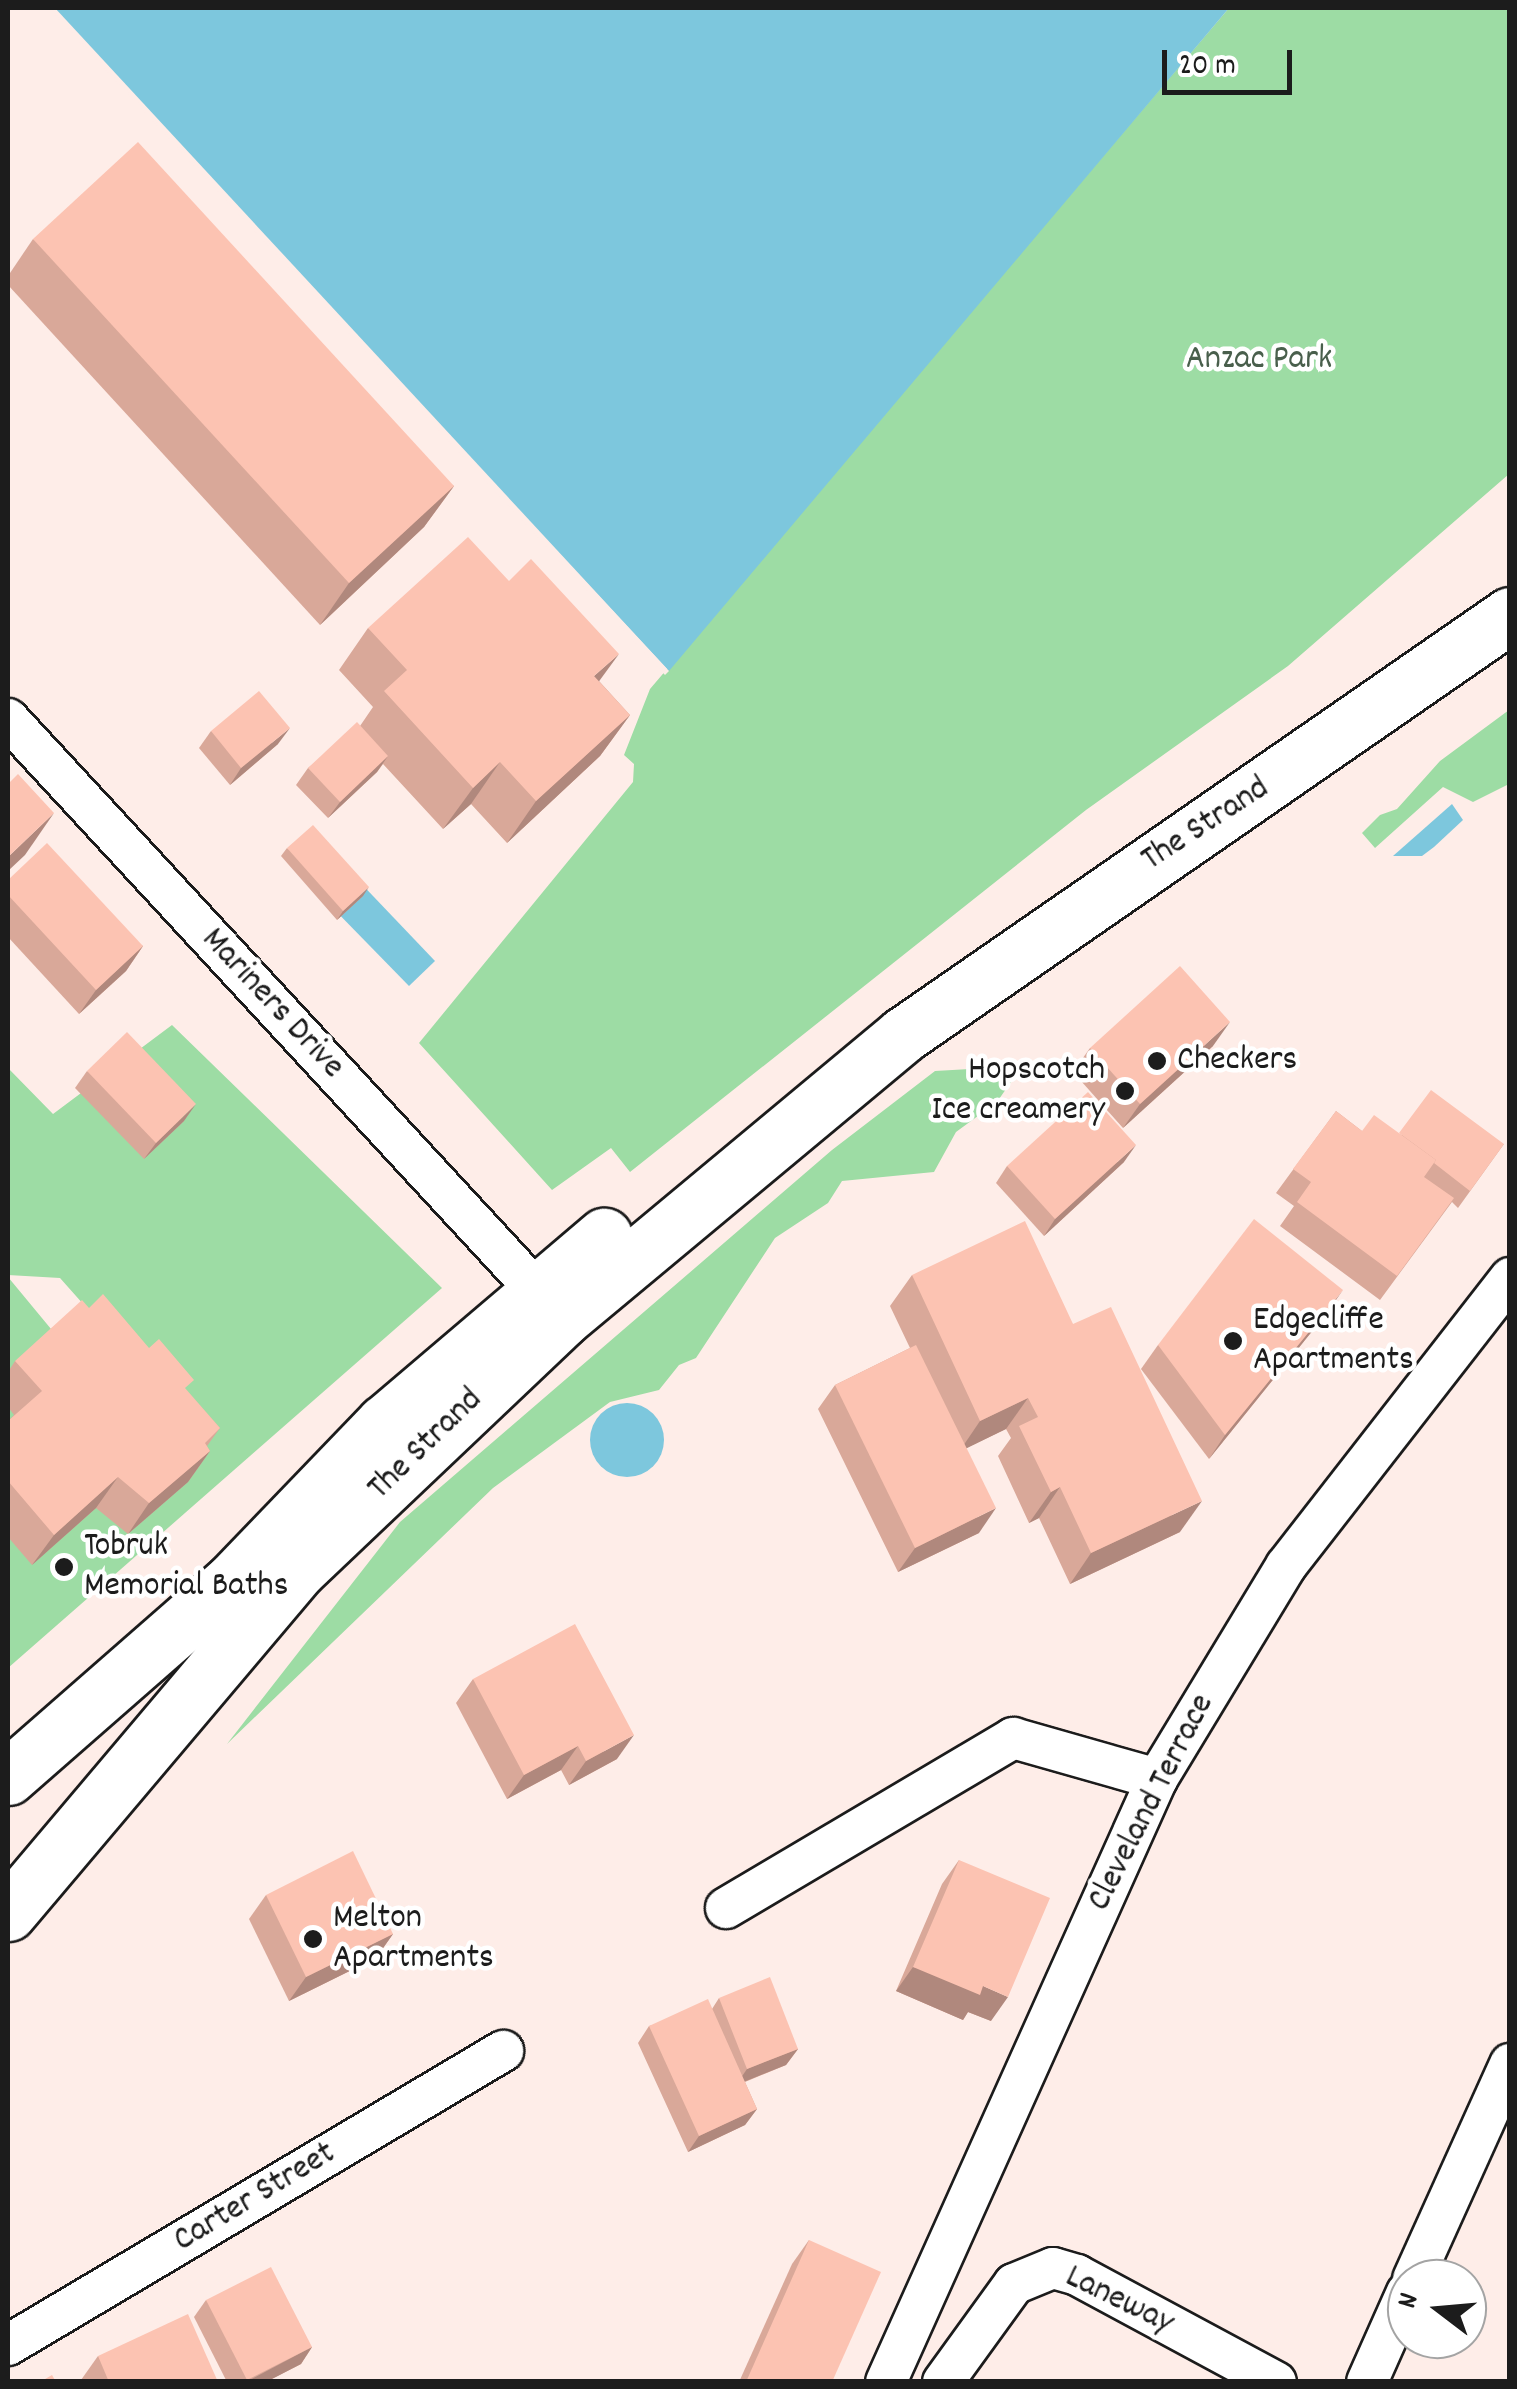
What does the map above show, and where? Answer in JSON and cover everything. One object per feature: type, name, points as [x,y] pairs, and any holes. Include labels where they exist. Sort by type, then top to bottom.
[{"type":"street","name":"The Strand","points":[[8,1910],[300,1568],[549,1305],[715,1150],[903,1035],[1510,615]]},
{"type":"street","name":"Mariners Drive","points":[[8,719],[549,1305]]},
{"type":"street","name":"Cleveland Terrace","points":[[886,2382],[1157,1780],[1296,1553],[1510,1278]]},
{"type":"street","name":"The Strand","points":[[8,1777],[206,1606],[348,1456],[549,1305]]},
{"type":"street","points":[[726,1908],[1014,1738],[1157,1780]]},
{"type":"street","points":[[8,1878],[8,1910]]},
{"type":"street","name":"Carter Street","points":[[8,2345],[503,2051]]},
{"type":"street","points":[[1422,2259],[1510,2064]]},
{"type":"street","name":"Laneway","points":[[943,2382],[1014,2284],[1052,2268],[1077,2274],[1276,2382]]},
{"type":"street","points":[[1367,2382],[1387,2337]]},
{"type":"green space","name":"Anzac Park","points":[[1229,8],[1509,8],[1509,474],[1288,666],[1086,810],[630,1172],[611,1148],[552,1190],[419,1043],[633,782],[634,764],[624,755],[650,689]]},
{"type":"green space","points":[[1509,710],[1509,784],[1473,802],[1443,787],[1375,848],[1362,833],[1380,815],[1397,809],[1440,761]]},
{"type":"green space","points":[[172,1025],[442,1288],[8,1668],[8,1277],[56,1335],[92,1314],[60,1278],[8,1275],[8,1068],[53,1114]]},
{"type":"green space","points":[[1022,1066],[997,1102],[956,1132],[934,1172],[842,1181],[828,1203],[775,1238],[696,1358],[679,1365],[659,1390],[610,1402],[493,1488],[227,1744],[400,1522],[832,1150],[935,1071]]},
{"type":"water","points":[[55,8],[1229,8],[669,671]]},
{"type":"water","points":[[1452,804],[1463,820],[1434,847],[1422,856],[1393,856]]},
{"type":"water","points":[[353,875],[435,961],[409,986],[326,901]]},
{"type":"water","points":[[627,1403],[653,1414],[664,1440],[653,1466],[627,1477],[601,1466],[590,1440],[601,1414]]},
{"type":"pier","points":[[50,8],[669,671],[665,675],[51,11]]},
{"type":"building","points":[[138,142],[454,486],[349,583],[33,239]]},
{"type":"building","points":[[468,537],[509,581],[531,559],[619,654],[594,676],[630,715],[536,801],[500,762],[473,788],[384,691],[407,670],[368,628]]},
{"type":"building","points":[[259,691],[290,728],[241,768],[211,731]]},
{"type":"building","points":[[357,722],[388,756],[340,802],[308,768]]},
{"type":"building","points":[[18,774],[54,813],[8,857],[8,784]]},
{"type":"building","points":[[313,825],[369,887],[343,911],[287,848]]},
{"type":"building","points":[[47,843],[143,946],[96,990],[8,895],[8,880]]},
{"type":"building","points":[[1180,966],[1230,1022],[1140,1104],[1090,1048]]},
{"type":"building","points":[[127,1032],[196,1104],[156,1143],[87,1071]]},
{"type":"building","points":[[1431,1090],[1504,1144],[1470,1191],[1399,1133]]},
{"type":"building","points":[[1088,1092],[1136,1145],[1055,1219],[1007,1166]]},
{"type":"building","points":[[1336,1111],[1362,1131],[1374,1115],[1436,1160],[1424,1177],[1454,1198],[1397,1276],[1297,1202],[1311,1182],[1293,1169]]},
{"type":"building","name":"Edgecliffe Apartments","points":[[1254,1219],[1343,1290],[1225,1435],[1158,1345]]},
{"type":"building","points":[[1025,1221],[1073,1324],[1111,1307],[1202,1501],[1091,1553],[1060,1487],[1051,1492],[1019,1426],[1038,1417],[1028,1398],[980,1421],[912,1275]]},
{"type":"building","points":[[103,1294],[149,1348],[159,1339],[194,1380],[185,1388],[220,1428],[205,1443],[210,1451],[149,1503],[118,1477],[54,1535],[8,1481],[8,1421],[42,1391],[15,1361],[82,1300],[89,1308]]},
{"type":"building","points":[[916,1345],[996,1508],[915,1548],[835,1385]]},
{"type":"building","points":[[575,1624],[634,1735],[586,1761],[578,1746],[524,1775],[473,1679]]},
{"type":"building","name":"Melton Apartments","points":[[353,1851],[393,1934],[306,1977],[266,1895]]},
{"type":"building","points":[[959,1860],[1050,1898],[1008,1997],[983,1986],[980,1995],[913,1967]]},
{"type":"building","points":[[770,1977],[798,2049],[747,2069],[719,1998]]},
{"type":"building","points":[[708,1999],[757,2109],[699,2136],[649,2026]]},
{"type":"building","points":[[809,2240],[881,2272],[832,2382],[746,2382]]},
{"type":"building","points":[[271,2267],[312,2347],[247,2380],[206,2300]]},
{"type":"building","points":[[188,2314],[218,2382],[109,2382],[98,2356]]},
{"type":"place","name":"Checkers","points":[[1157,1061]]},
{"type":"place","name":"Hopscotch Ice creamery","points":[[1125,1091]]},
{"type":"place","name":"Edgecliffe Apartments","points":[[1233,1341]]},
{"type":"place","name":"Tobruk Memorial Baths","points":[[64,1567]]},
{"type":"place","name":"Melton Apartments","points":[[313,1939]]}]
